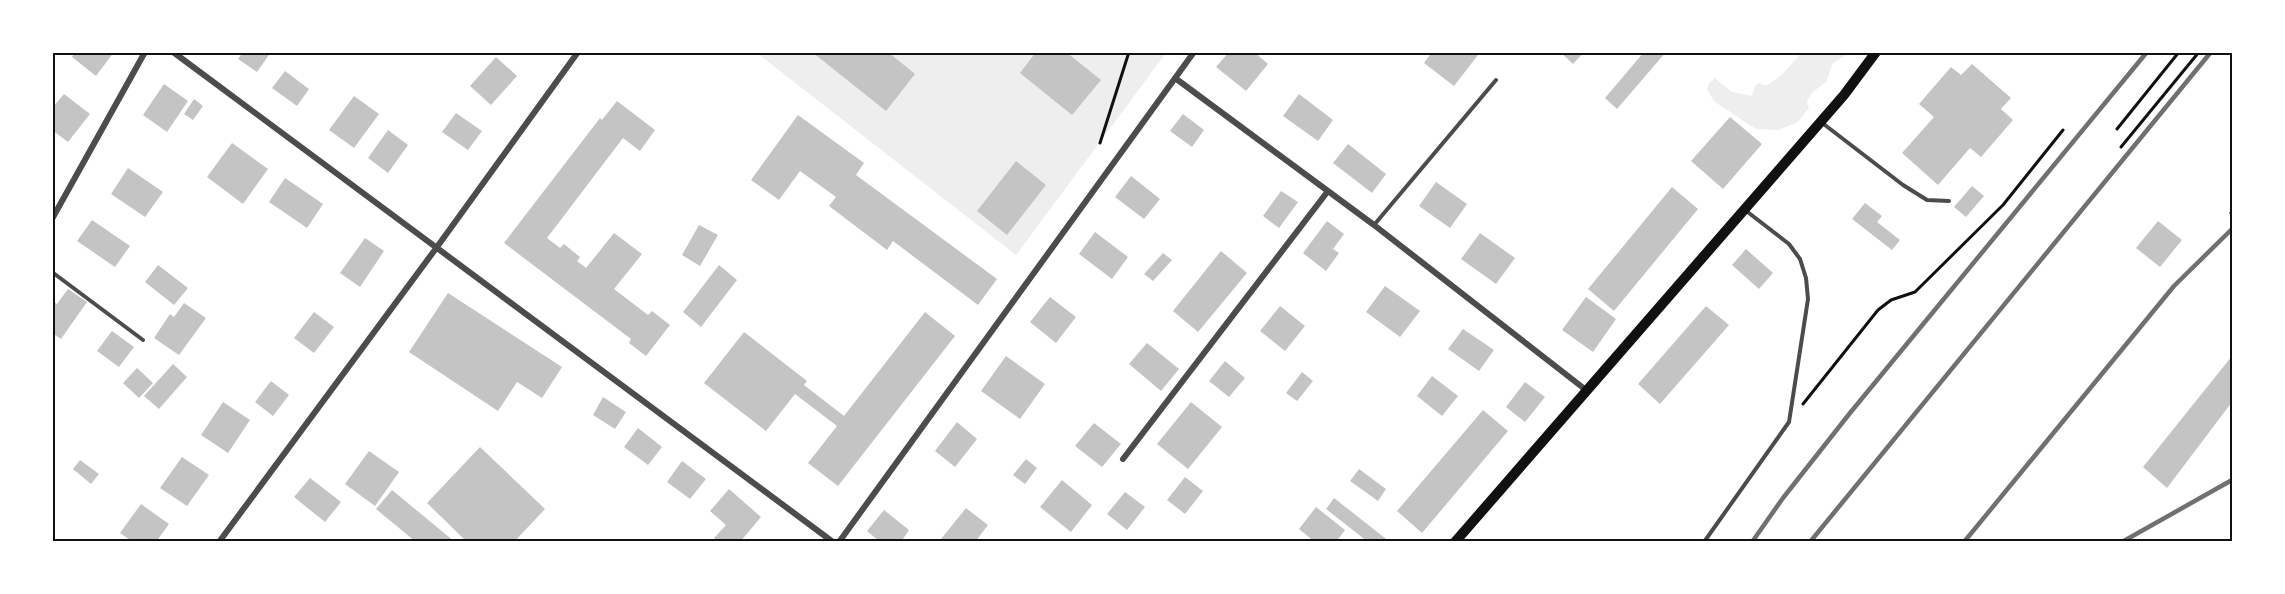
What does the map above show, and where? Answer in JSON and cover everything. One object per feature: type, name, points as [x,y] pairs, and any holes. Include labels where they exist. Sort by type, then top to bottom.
[{"type":"main road","points":[[1455,542],[1845,95],[1876,52]]},
{"type":"street","points":[[52,219],[145,52]]},
{"type":"street","points":[[173,52],[832,542]]},
{"type":"street","points":[[219,542],[578,52]]},
{"type":"street","points":[[839,542],[1194,52]]},
{"type":"street","points":[[1176,78],[1374,225],[1586,390]]},
{"type":"street","points":[[1123,459],[1328,191]]},
{"type":"lane","points":[[1374,225],[1496,80]]},
{"type":"lane","points":[[1821,122],[1903,185],[1927,200],[1949,201]]},
{"type":"lane","points":[[1704,542],[1789,422],[1808,300],[1806,278],[1800,259],[1789,244],[1744,210]]},
{"type":"lane","points":[[52,272],[143,339]]},
{"type":"path","points":[[1101,143],[1129,52]]},
{"type":"path","points":[[2116,129],[2179,52]]},
{"type":"path","points":[[2121,147],[2199,52]]},
{"type":"path","points":[[1789,422],[1878,310],[1891,300],[1915,292],[2003,205],[2063,130]]},
{"type":"shaded area","points":[[757,53],[1166,53],[1016,255]]},
{"type":"shaded area","points":[[1801,53],[1849,53],[1833,63],[1826,82],[1813,92],[1807,101],[1809,108],[1798,122],[1779,130],[1756,129],[1715,102],[1707,90],[1709,83],[1715,78],[1732,92],[1752,96],[1755,86],[1759,83],[1765,86],[1776,79]]},
{"type":"building","points":[[75,52],[114,52],[96,76],[72,57]]},
{"type":"building","points":[[243,52],[271,52],[257,72],[238,59]]},
{"type":"building","points":[[812,52],[888,52],[915,74],[886,111]]},
{"type":"building","points":[[1036,52],[1066,52],[1101,80],[1072,115],[1020,73]]},
{"type":"building","points":[[1229,52],[1254,52],[1268,64],[1246,91],[1216,67]]},
{"type":"building","points":[[1432,52],[1475,52],[1478,55],[1454,86],[1424,63]]},
{"type":"building","points":[[1560,52],[1584,52],[1573,64]]},
{"type":"building","points":[[1644,52],[1666,52],[1617,109],[1605,98]]},
{"type":"building","points":[[496,57],[517,76],[491,105],[470,86]]},
{"type":"building","points":[[1972,64],[2011,98],[2001,109],[2013,120],[1981,157],[1970,148],[1938,185],[1902,153],[1934,117],[1919,104],[1951,67],[1961,75]]},
{"type":"building","points":[[285,71],[309,89],[297,106],[272,88]]},
{"type":"building","points":[[164,84],[188,101],[167,132],[143,115]]},
{"type":"building","points":[[64,94],[90,114],[68,142],[52,130],[52,108]]},
{"type":"building","points":[[1299,94],[1333,120],[1318,141],[1283,116]]},
{"type":"building","points":[[354,96],[379,114],[354,148],[329,130]]},
{"type":"building","points":[[194,99],[203,106],[193,120],[184,114]]},
{"type":"building","points":[[617,101],[655,130],[640,151],[623,138],[547,238],[560,248],[564,244],[580,257],[577,261],[586,268],[614,233],[642,254],[614,289],[648,315],[652,311],[670,325],[646,356],[629,343],[631,339],[504,243],[600,118],[602,120]]},
{"type":"building","points":[[456,113],[482,131],[468,150],[442,132]]},
{"type":"building","points":[[1183,114],[1204,130],[1192,147],[1170,131]]},
{"type":"building","points":[[798,115],[864,163],[856,175],[997,279],[978,305],[893,241],[887,250],[829,206],[836,197],[800,171],[779,200],[751,180]]},
{"type":"building","points":[[1730,117],[1762,144],[1723,189],[1691,161]]},
{"type":"building","points":[[388,130],[408,145],[388,173],[368,158]]},
{"type":"building","points":[[232,143],[268,169],[243,204],[207,177]]},
{"type":"building","points":[[1348,144],[1386,174],[1372,193],[1333,163]]},
{"type":"building","points":[[1016,161],[1046,185],[1007,235],[977,211]]},
{"type":"building","points":[[128,168],[163,192],[145,217],[111,194]]},
{"type":"building","points":[[1131,176],[1160,199],[1144,219],[1115,197]]},
{"type":"building","points":[[285,178],[323,204],[307,228],[269,202]]},
{"type":"building","points":[[1436,182],[1467,204],[1450,228],[1419,206]]},
{"type":"building","points":[[1972,186],[1984,196],[1966,217],[1954,207]]},
{"type":"building","points":[[1672,187],[1698,209],[1614,311],[1588,289]]},
{"type":"building","points":[[1281,191],[1298,202],[1279,228],[1263,216]]},
{"type":"building","points":[[1865,203],[1882,216],[1877,222],[1900,240],[1892,250],[1852,219]]},
{"type":"building","points":[[92,220],[130,246],[115,267],[77,241]]},
{"type":"building","points":[[1327,221],[1344,234],[1333,249],[1339,253],[1326,271],[1303,253]]},
{"type":"building","points":[[2158,221],[2182,240],[2160,267],[2136,248]]},
{"type":"building","points":[[699,225],[718,235],[700,266],[682,255]]},
{"type":"building","points":[[1095,232],[1128,257],[1112,279],[1079,254]]},
{"type":"building","points":[[1480,233],[1515,258],[1496,284],[1461,259]]},
{"type":"building","points":[[365,238],[384,251],[360,287],[340,273]]},
{"type":"building","points":[[1746,249],[1773,273],[1759,289],[1732,265]]},
{"type":"building","points":[[1221,251],[1247,273],[1198,332],[1173,311]]},
{"type":"building","points":[[1163,253],[1172,260],[1153,281],[1144,274]]},
{"type":"building","points":[[158,265],[188,288],[174,305],[145,282]]},
{"type":"building","points":[[719,265],[737,280],[701,327],[683,312]]},
{"type":"building","points":[[1385,286],[1420,311],[1400,337],[1366,312]]},
{"type":"building","points":[[68,289],[87,302],[61,339],[52,333],[52,301],[57,304]]},
{"type":"building","points":[[448,293],[562,367],[542,398],[517,382],[498,411],[409,352]]},
{"type":"building","points":[[1050,297],[1076,317],[1056,343],[1030,322]]},
{"type":"building","points":[[1586,297],[1616,319],[1593,352],[1562,330]]},
{"type":"building","points":[[184,303],[206,318],[179,355],[154,338],[170,314],[174,317]]},
{"type":"building","points":[[1280,306],[1305,326],[1285,351],[1260,331]]},
{"type":"building","points":[[1706,306],[1729,325],[1660,404],[1638,384]]},
{"type":"building","points":[[314,312],[334,327],[314,353],[294,338]]},
{"type":"building","points":[[925,312],[955,336],[838,486],[808,463],[837,426],[795,394],[766,431],[704,383],[744,332],[807,381],[804,385],[844,416]]},
{"type":"building","points":[[1463,329],[1494,350],[1479,371],[1448,349]]},
{"type":"building","points":[[112,331],[134,347],[119,367],[97,351]]},
{"type":"building","points":[[1147,343],[1179,369],[1161,391],[1129,364]]},
{"type":"building","points":[[1006,356],[1045,384],[1020,419],[981,391]]},
{"type":"building","points":[[2232,356],[2232,402],[2167,488],[2143,467]]},
{"type":"building","points":[[1225,361],[1245,378],[1229,397],[1209,381]]},
{"type":"building","points":[[173,364],[187,377],[159,409],[144,396]]},
{"type":"building","points":[[137,368],[153,383],[139,398],[123,383]]},
{"type":"building","points":[[1302,372],[1313,381],[1297,401],[1286,393]]},
{"type":"building","points":[[1432,376],[1458,396],[1442,416],[1417,396]]},
{"type":"building","points":[[271,381],[289,395],[273,416],[255,402]]},
{"type":"building","points":[[1525,382],[1545,397],[1525,422],[1506,407]]},
{"type":"building","points":[[603,397],[626,412],[615,429],[593,415]]},
{"type":"building","points":[[223,402],[250,420],[228,453],[201,435]]},
{"type":"building","points":[[1191,402],[1222,427],[1188,469],[1157,444]]},
{"type":"building","points":[[1483,410],[1508,431],[1422,533],[1397,511]]},
{"type":"building","points":[[957,422],[977,439],[955,467],[935,451]]},
{"type":"building","points":[[1094,423],[1121,444],[1102,467],[1075,446]]},
{"type":"building","points":[[638,428],[662,447],[648,465],[624,447]]},
{"type":"building","points":[[480,447],[545,509],[514,542],[467,542],[427,503]]},
{"type":"building","points":[[369,451],[399,472],[375,506],[345,484]]},
{"type":"building","points":[[182,457],[209,475],[187,506],[160,488]]},
{"type":"building","points":[[1026,459],[1037,468],[1025,484],[1013,475]]},
{"type":"building","points":[[80,460],[99,474],[91,484],[73,469]]},
{"type":"building","points":[[682,461],[706,479],[690,499],[667,482]]},
{"type":"building","points":[[1359,469],[1386,489],[1378,501],[1350,481]]},
{"type":"building","points":[[1185,477],[1203,491],[1185,514],[1167,500]]},
{"type":"building","points":[[310,478],[341,502],[325,522],[294,497]]},
{"type":"building","points":[[1062,480],[1092,505],[1071,532],[1040,507]]},
{"type":"building","points":[[729,489],[761,517],[740,542],[718,542],[714,538],[726,525],[710,511]]},
{"type":"building","points":[[392,490],[455,542],[416,542],[376,509]]},
{"type":"building","points":[[1125,492],[1145,507],[1127,530],[1107,514]]},
{"type":"building","points":[[1334,498],[1390,542],[1368,542],[1326,509]]},
{"type":"building","points":[[141,504],[169,524],[156,542],[133,542],[120,533]]},
{"type":"building","points":[[1316,507],[1345,530],[1336,542],[1315,542],[1299,529]]},
{"type":"building","points":[[966,508],[988,525],[975,542],[943,542],[941,539]]},
{"type":"building","points":[[884,510],[909,530],[901,542],[880,542],[867,531]]},
{"type":"railway","points":[[1752,542],[1783,498],[1850,413],[2147,52]]},
{"type":"railway","points":[[1810,542],[2211,52]]},
{"type":"railway","points":[[1964,542],[2174,286],[2232,229]]},
{"type":"railway","points":[[2122,542],[2232,480]]}]
